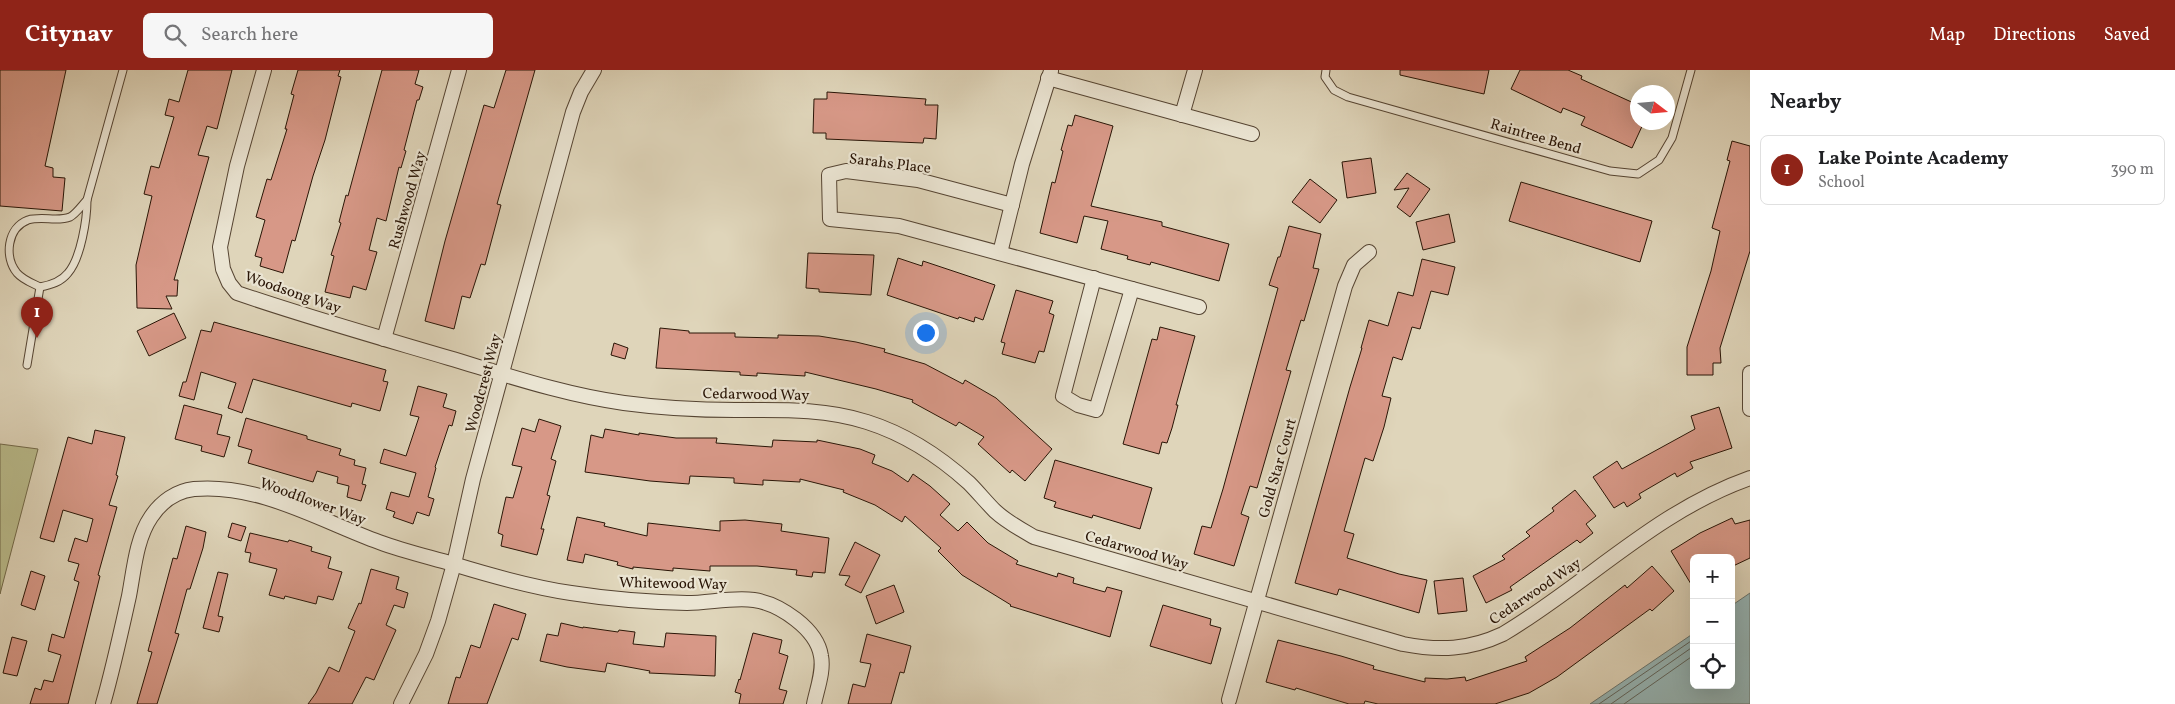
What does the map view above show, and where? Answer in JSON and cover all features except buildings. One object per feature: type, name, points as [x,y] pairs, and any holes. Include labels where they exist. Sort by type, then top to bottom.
[{"type":"street","name":"Woodsong Way","points":[[264,70],[237,166],[220,248],[225,276],[237,292],[502,374]]},
{"type":"street","name":"Rushwood Way","points":[[384,339],[459,70]]},
{"type":"street","name":"Woodcrest Way","points":[[401,704],[432,638],[454,564],[473,479],[573,112],[581,92],[594,70]]},
{"type":"street","points":[[1182,115],[1195,70]]},
{"type":"street","points":[[1000,253],[1050,74],[1182,115],[1252,134]]},
{"type":"street","name":"Sarahs Place","points":[[1012,205],[918,180],[846,171],[829,175],[830,219],[899,226],[1199,307]]},
{"type":"street","name":"Gold Star Court","points":[[1229,700],[1345,286],[1354,265],[1369,252]]},
{"type":"street","points":[[1094,278],[1062,396],[1087,408],[1096,410],[1132,289]]},
{"type":"street","points":[[1750,373],[1750,409]]},
{"type":"street","name":"Cedarwood Way","points":[[502,374],[569,392],[621,403],[668,408],[806,410],[836,414],[866,422],[901,436],[947,464],[970,484],[994,510],[1012,525],[1034,537],[1403,644],[1438,649],[1472,646],[1488,641],[1517,626],[1672,515],[1706,496],[1750,478]]},
{"type":"street","name":"Woodflower Way","points":[[103,704],[140,541],[149,519],[166,500],[178,493],[193,489],[212,489],[252,495],[291,507],[381,543],[454,564]]},
{"type":"street","name":"Whitewood Way","points":[[454,564],[508,581],[596,597],[688,603],[752,600],[784,609],[795,618],[818,648],[821,656],[821,668],[814,704]]},
{"type":"lane","points":[[86,200],[73,216],[66,218],[41,218],[27,221],[17,227],[10,240],[9,251],[10,263],[18,274],[40,287],[60,280],[74,264],[86,218],[86,200],[123,70]]},
{"type":"lane","name":"Raintree Bend","points":[[1326,70],[1325,77],[1334,90],[1348,97],[1610,171],[1638,174],[1659,160],[1672,138],[1691,70]]},
{"type":"lane","points":[[27,365],[40,287]]},
{"type":"green space","points":[[0,444],[38,449],[0,594]]},
{"type":"water","points":[[1750,593],[1750,704],[1590,704],[1690,636],[1690,689],[1735,689],[1735,603]]},
{"type":"place","name":"Lake Pointe Academy","points":[[37,338]]}]
